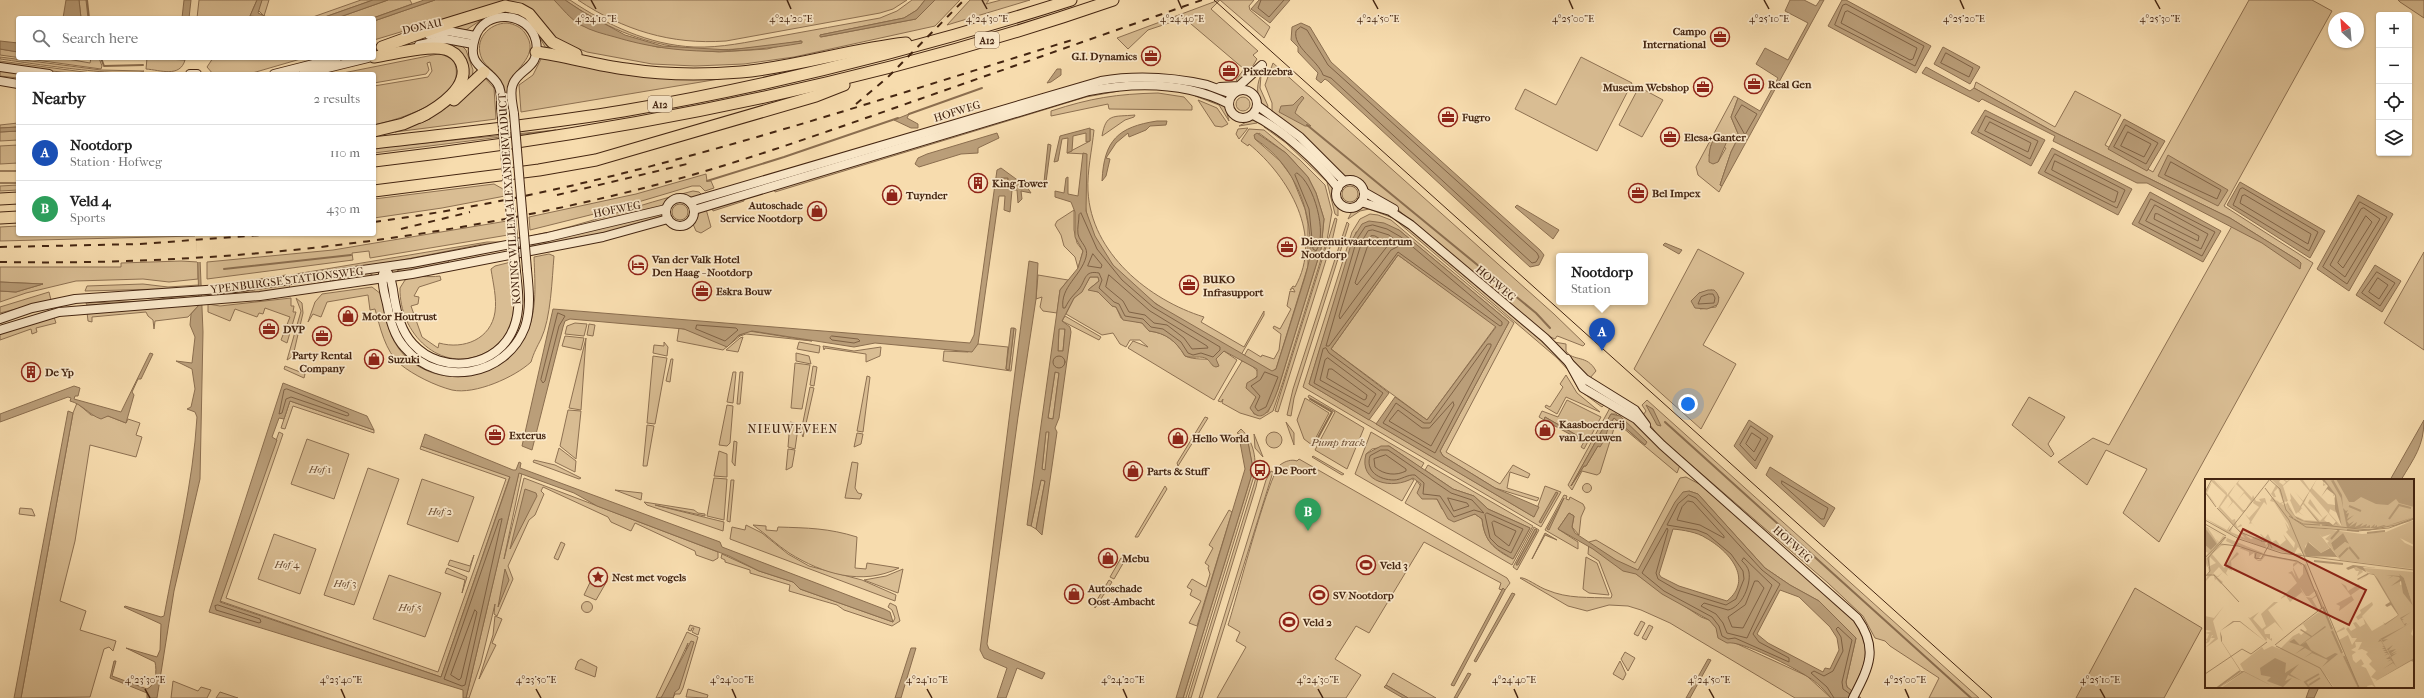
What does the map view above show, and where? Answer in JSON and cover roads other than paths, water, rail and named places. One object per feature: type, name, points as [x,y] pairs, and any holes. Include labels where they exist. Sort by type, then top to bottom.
[{"type":"highway","name":"A12","points":[[376,143],[541,123],[667,103],[803,75],[940,39],[1071,0]]},
{"type":"highway","name":"A12","points":[[376,161],[501,146],[624,126],[751,101],[894,66],[999,36],[1113,0]]},
{"type":"highway","name":"A12","points":[[378,48],[495,7],[509,6],[520,9],[532,16],[548,38],[559,47],[608,66]]},
{"type":"highway","name":"A12","points":[[536,52],[608,66],[682,74],[742,72],[880,46],[940,39]]},
{"type":"highway","points":[[376,57],[437,48],[448,50],[458,58],[463,72],[458,87],[441,104],[420,117]]},
{"type":"highway","name":"A12","points":[[376,191],[513,173],[596,160],[816,96],[894,66]]},
{"type":"highway","points":[[376,130],[420,117],[453,101],[488,75]]},
{"type":"highway","points":[[0,177],[16,177]]},
{"type":"highway","points":[[0,199],[16,198]]},
{"type":"highway","points":[[0,218],[16,217]]},
{"type":"main road","points":[[488,75],[475,58],[473,44],[475,36],[489,20],[501,17],[512,17],[523,22],[530,29],[536,41],[536,52]]},
{"type":"main road","name":"DONAU","points":[[378,48],[444,32],[475,36]]},
{"type":"main road","name":"DONAU","points":[[376,56],[442,40],[473,44]]},
{"type":"main road","name":"KONING WILLEM-ALEXANDERVIADUCT","points":[[387,278],[398,317],[409,339],[419,350],[431,358],[460,364],[476,362],[491,355],[510,335],[518,307],[513,173],[512,87],[518,77],[530,67],[536,52]]},
{"type":"main road","points":[[282,72],[329,60]]},
{"type":"main road","points":[[312,72],[360,60]]},
{"type":"main road","points":[[1207,86],[1234,88],[1239,86],[1262,65]]},
{"type":"main road","points":[[0,67],[35,72]]},
{"type":"main road","name":"KONING WILLEM-ALEXANDERVIADUCT","points":[[385,267],[391,323],[406,349],[418,360],[431,368],[446,372],[464,373],[481,369],[494,363],[507,354],[519,339],[525,326],[529,309],[527,270],[500,88],[488,75]]},
{"type":"main road","name":"HOFWEG","points":[[690,202],[1101,81],[1145,76],[1207,86],[1233,94]]},
{"type":"main road","points":[[0,81],[16,84]]},
{"type":"main road","name":"HOFWEG","points":[[694,210],[1096,90],[1121,86],[1159,86],[1199,92],[1229,104]]},
{"type":"main road","points":[[1258,106],[1253,115],[1245,118],[1238,118],[1231,111],[1229,104],[1233,94],[1241,90],[1249,91],[1256,98],[1258,106],[1300,137],[1344,181]]},
{"type":"main road","points":[[1253,115],[1278,130],[1295,144],[1338,188]]},
{"type":"main road","points":[[1353,180],[1358,182],[1364,192],[1361,202],[1354,207],[1343,205],[1336,196],[1338,188],[1344,181],[1353,180]]},
{"type":"main road","name":"HOFWEG","points":[[1364,192],[1391,207],[1567,359],[1585,379],[1635,410],[1648,430],[1662,445],[1857,618],[1867,633],[1871,654],[1866,674],[1853,698]]},
{"type":"main road","points":[[676,198],[684,198],[690,202],[694,210],[692,220],[685,225],[676,226],[668,219],[666,209],[670,202],[676,198]]},
{"type":"main road","name":"HOFWEG","points":[[1361,202],[1390,211],[1411,225]]},
{"type":"main road","name":"HOFWEG","points":[[573,230],[666,209]]},
{"type":"main road","name":"HOFWEG","points":[[577,242],[668,219]]},
{"type":"main road","name":"YPENBURGSE STATIONSWEG","points":[[0,319],[38,306],[75,299],[208,290],[385,267],[478,252],[573,230]]},
{"type":"main road","name":"YPENBURGSE STATIONSWEG","points":[[0,330],[59,312],[199,302],[387,278],[577,242]]},
{"type":"water","points":[[66,0],[79,0],[81,16],[63,16]]},
{"type":"water","points":[[184,0],[191,0],[189,16],[182,16]]},
{"type":"water","points":[[257,0],[262,0],[258,13],[265,16],[250,16]]},
{"type":"water","points":[[373,0],[388,0],[343,16],[328,16]]},
{"type":"water","points":[[424,0],[435,0],[376,20],[376,17]]},
{"type":"water","points":[[554,0],[565,0],[583,12],[625,35],[662,46],[729,50],[802,41],[802,43],[778,47],[731,51],[662,48],[638,43],[589,29],[573,20]]},
{"type":"water","points":[[925,0],[935,0],[916,19],[820,37],[820,35],[904,18],[917,10]]},
{"type":"water","points":[[1259,0],[1290,0],[1270,23],[1251,9]]},
{"type":"water","points":[[1790,0],[1804,0],[1816,6],[1820,0],[1824,0],[1722,186],[1720,185],[1731,152],[1739,136],[1731,117],[1738,98],[1760,111],[1778,78],[1756,64],[1765,48],[1788,60],[1808,23],[1785,11]]},
{"type":"water","points":[[1842,0],[1846,0],[1931,46],[1916,73],[1828,26]]},
{"type":"water","points":[[1301,23],[1310,27],[1331,62],[1540,250],[1544,255],[1539,265],[1530,267],[1328,81],[1325,79],[1321,83],[1316,79],[1318,73],[1298,52],[1298,47],[1291,40],[1292,27]]},
{"type":"water","points":[[0,41],[16,43],[16,52],[0,49]]},
{"type":"water","points":[[1943,47],[1980,67],[1970,84],[1934,64]]},
{"type":"water","points":[[1926,67],[1970,91],[1974,88],[2054,132],[2230,218],[2299,261],[2301,263],[2300,269],[2262,243],[2147,183],[2137,183],[2053,141],[2055,136],[1982,99],[1979,102],[1922,73]]},
{"type":"water","points":[[1057,69],[1061,69],[1061,75],[1047,83]]},
{"type":"water","points":[[1302,96],[1304,98],[1295,113],[1311,126],[1305,126],[1279,112],[1281,106],[1293,105]]},
{"type":"water","points":[[1985,110],[2045,140],[2031,166],[1971,133]]},
{"type":"water","points":[[909,114],[907,118],[918,124],[918,128],[911,128],[894,120]]},
{"type":"water","points":[[2124,119],[2165,141],[2147,171],[2108,149]]},
{"type":"water","points":[[1157,121],[1167,121],[1166,125],[1150,126],[1146,130],[1129,137],[1128,133],[1116,143],[1106,158],[1110,159],[1106,176],[1102,181],[1106,155],[1116,138],[1132,127]]},
{"type":"water","points":[[16,127],[16,131],[0,132],[0,128]]},
{"type":"water","points":[[1090,128],[1090,141],[1086,142],[1086,133],[1073,136],[1072,151],[1067,153],[1068,138],[1062,139],[1058,161],[1054,162],[1060,136]]},
{"type":"water","points":[[997,133],[999,138],[978,148],[978,153],[961,154],[919,167],[915,164],[918,158],[927,154]]},
{"type":"water","points":[[1257,133],[1286,153],[1308,177],[1316,193],[1324,219],[1321,249],[1278,389],[1271,406],[1264,415],[1260,416],[1255,414],[1250,408],[1256,397],[1246,388],[1247,383],[1257,377],[1257,369],[1224,351],[1216,359],[1219,366],[1216,367],[1205,358],[1185,356],[1174,342],[1165,336],[1149,331],[1142,323],[1123,320],[1116,307],[1112,306],[1098,292],[1088,290],[1099,281],[1098,277],[1090,277],[1082,292],[1074,298],[1062,321],[1070,327],[1071,332],[1059,418],[1055,428],[1057,432],[1042,535],[1036,529],[1045,481],[1041,480],[1031,526],[1027,525],[1060,290],[1078,268],[1083,251],[1075,237],[1075,212],[1071,202],[1055,197],[1055,191],[1064,193],[1066,178],[1068,177],[1068,194],[1078,196],[1083,153],[1087,154],[1086,211],[1095,236],[1113,265],[1156,304],[1272,371],[1276,369],[1307,269],[1310,244],[1309,226],[1299,192],[1291,176],[1281,162],[1255,139],[1254,135]],"holes":[[[1059,329],[1065,329],[1063,351],[1058,351]],[[1055,372],[1059,373],[1053,419],[1048,418]],[[1046,432],[1049,432],[1045,470],[1042,469]]]},
{"type":"water","points":[[1719,135],[1727,141],[1718,162],[1713,164],[1709,162],[1710,150],[1712,143]]},
{"type":"water","points":[[1048,144],[1051,145],[1046,182],[1044,182]]},
{"type":"water","points":[[2052,148],[2132,189],[2118,215],[2038,173]]},
{"type":"water","points":[[2168,155],[2228,190],[2218,206],[2158,176]]},
{"type":"water","points":[[1001,168],[1027,187],[1031,193],[1021,191],[1022,199],[1018,203],[1017,190],[1012,190],[1010,212],[1004,210],[1005,196],[999,196],[978,344],[972,352],[875,343],[854,347],[752,331],[739,335],[727,347],[684,329],[570,319],[565,321],[563,327],[532,450],[522,446],[553,309],[970,343],[974,335],[997,170]],"holes":[[[1001,178],[1008,178],[1008,187],[1001,186]]]},
{"type":"water","points":[[2240,182],[2325,231],[2310,258],[2227,205]]},
{"type":"water","points":[[2150,192],[2221,231],[2203,262],[2132,224]]},
{"type":"water","points":[[2358,195],[2393,214],[2349,291],[2317,269]]},
{"type":"water","points":[[1517,205],[1559,230],[1553,239],[1515,207]]},
{"type":"water","points":[[1369,221],[1384,223],[1399,230],[1509,322],[1440,451],[1443,456],[1495,488],[1539,507],[1534,517],[1376,424],[1395,397],[1427,420],[1496,327],[1398,255],[1331,349],[1389,393],[1369,420],[1309,384],[1353,238],[1362,224]]},
{"type":"water","points":[[197,236],[199,236],[203,332],[200,479],[174,591],[157,698],[147,698],[147,693],[110,678],[114,661],[116,661],[112,676],[147,689],[154,681],[155,677],[155,662],[126,648],[157,657],[160,650],[161,624],[124,607],[125,606],[161,617],[164,616],[184,517],[192,467],[197,417],[195,412],[187,409],[191,407],[195,389],[192,369],[176,361],[192,363],[195,337],[190,325],[191,314],[199,305]]},
{"type":"water","points":[[1665,243],[1682,250],[1679,254],[1663,245]]},
{"type":"water","points":[[1029,261],[1038,263],[1036,299],[1018,417],[987,644],[989,649],[1045,673],[1042,679],[1017,668],[1006,698],[997,698],[1007,668],[984,658],[980,650]]},
{"type":"water","points":[[2375,265],[2401,281],[2382,312],[2356,295]]},
{"type":"water","points":[[0,282],[43,284],[16,292],[0,291]]},
{"type":"water","points":[[1714,290],[1717,293],[1719,299],[1717,305],[1707,309],[1695,308],[1691,301],[1699,293]]},
{"type":"water","points":[[1011,328],[1014,328],[1009,370],[1006,369]]},
{"type":"water","points":[[150,353],[153,354],[141,379],[138,379],[132,392],[134,395],[126,423],[108,416],[101,419],[70,401],[71,398],[68,397],[0,422],[0,414],[74,386],[80,388],[78,396],[75,396],[74,399],[121,412]]},
{"type":"water","points":[[283,383],[367,416],[374,430],[290,401],[284,419],[279,418],[272,437],[277,440],[220,602],[441,677],[510,477],[421,446],[425,434],[513,470],[516,470],[519,462],[521,463],[520,468],[720,542],[722,547],[884,609],[890,612],[893,622],[800,589],[793,582],[759,571],[729,556],[597,506],[574,493],[519,473],[466,698],[463,698],[463,690],[209,612]]},
{"type":"water","points":[[1646,405],[1653,409],[1661,426],[1657,425]]},
{"type":"water","points":[[68,411],[73,413],[21,698],[14,698]]},
{"type":"water","points":[[1611,414],[1620,416],[1647,442],[1645,445],[1614,418],[1600,447],[1598,446],[1586,466],[1584,466],[1571,486]]},
{"type":"water","points":[[1545,417],[1585,440],[1584,442],[1544,420]]},
{"type":"water","points":[[1749,420],[1773,436],[1756,469],[1734,446]]},
{"type":"water","points":[[2424,420],[2424,429],[2420,445],[2414,458],[2402,479],[2391,479]]},
{"type":"water","points":[[1242,434],[1247,437],[1252,463],[1251,477],[1183,698],[1176,698],[1245,469],[1239,437]]},
{"type":"water","points":[[1381,446],[1389,446],[1453,489],[1474,496],[1488,509],[1530,528],[1513,559],[1491,544],[1485,534],[1482,519],[1475,514],[1454,522],[1448,519],[1437,499],[1422,499],[1417,493],[1421,484],[1413,478],[1405,482],[1387,483],[1372,478],[1367,472],[1365,464],[1366,454]]},
{"type":"water","points":[[1770,467],[1835,508],[1824,527],[1766,475]]},
{"type":"water","points":[[525,489],[536,493],[537,496],[510,549]]},
{"type":"water","points":[[1689,491],[1698,494],[1765,568],[1790,585],[1819,601],[1856,638],[1846,682],[1847,687],[1861,698],[1831,698],[1814,681],[1792,667],[1755,650],[1734,643],[1727,643],[1718,638],[1716,628],[1709,620],[1662,594],[1636,574],[1623,571],[1593,549],[1558,529],[1569,513],[1574,516],[1572,527],[1575,533],[1616,560],[1638,570],[1675,502],[1683,492]],"holes":[[[1673,529],[1702,536],[1723,550],[1730,558],[1738,575],[1738,584],[1735,593],[1727,601],[1679,586],[1661,577],[1659,574]],[[1780,590],[1799,597],[1830,627],[1837,638],[1839,650],[1830,669],[1825,668],[1823,672],[1768,643],[1757,634]]]},
{"type":"water","points":[[1556,492],[1558,493],[1541,523],[1539,522]]},
{"type":"water","points":[[1564,498],[1549,530],[1547,529]]},
{"type":"water","points":[[1535,529],[1537,530],[1518,565],[1516,565]]},
{"type":"water","points":[[1545,533],[1557,540],[1545,535],[1532,559]]},
{"type":"water","points":[[505,569],[509,580],[498,607]]},
{"type":"water","points":[[1503,588],[1505,590],[1454,686],[1451,685]]},
{"type":"water","points":[[1512,593],[1515,594],[1476,662],[1474,661]]},
{"type":"water","points":[[691,641],[694,642],[679,689],[675,692],[673,698],[661,698]]},
{"type":"water","points":[[911,648],[916,648],[901,698],[895,698]]},
{"type":"water","points":[[1708,659],[1711,660],[1690,698],[1686,698]]},
{"type":"water","points":[[1468,673],[1471,674],[1457,698],[1454,698]]},
{"type":"water","points":[[1386,685],[1408,698],[1403,698],[1384,687]]},
{"type":"water","points":[[2310,688],[2319,688],[2314,698],[2306,698]]},
{"type":"waterway","points":[[87,0],[89,16]]},
{"type":"waterway","points":[[102,60],[104,66],[143,65]]},
{"type":"waterway","points":[[909,114],[982,88]]},
{"type":"waterway","points":[[707,181],[784,157],[898,118]]},
{"type":"waterway","points":[[1307,125],[1536,313],[1550,328]]},
{"type":"waterway","points":[[224,269],[351,255]]},
{"type":"waterway","points":[[1310,399],[1332,412],[1314,445]]},
{"type":"waterway","points":[[1665,422],[1971,698]]},
{"type":"tram line","points":[[1214,0],[1992,698]]},
{"type":"railway","points":[[856,104],[888,77],[964,0]]},
{"type":"railway","points":[[0,262],[86,262],[171,259],[257,253],[427,233],[511,218],[595,200],[678,179],[770,151],[1202,0]]},
{"type":"railway","points":[[376,222],[463,208],[552,190],[640,169],[727,146],[1072,40]]},
{"type":"railway","points":[[557,195],[687,164]]},
{"type":"railway","points":[[401,229],[470,212]]},
{"type":"railway","points":[[0,247],[140,244],[247,236]]},
{"type":"place","name":"Campo International","points":[[1720,37]]},
{"type":"place","name":"G.I. Dynamics","points":[[1151,56]]},
{"type":"place","name":"Pixelzebra","points":[[1229,71]]},
{"type":"place","name":"Real Gen","points":[[1754,84]]},
{"type":"place","name":"Museum Webshop","points":[[1703,87]]},
{"type":"place","name":"Fugro","points":[[1448,117]]},
{"type":"place","name":"Elesa+Ganter","points":[[1670,137]]},
{"type":"place","name":"King Tower","points":[[978,183]]},
{"type":"place","name":"Bel Impex","points":[[1638,193]]},
{"type":"place","name":"Tuynder","points":[[892,195]]},
{"type":"place","name":"Autoschade Service Nootdorp","points":[[817,211]]},
{"type":"place","name":"Dierenuitvaartcentrum Nootdorp","points":[[1287,247]]},
{"type":"place","name":"Van der Valk Hotel Den Haag - Nootdorp","points":[[638,265]]},
{"type":"place","name":"BUKO Infrasupport","points":[[1189,285]]},
{"type":"place","name":"Eskra Bouw","points":[[702,291]]},
{"type":"place","name":"Motor Houtrust","points":[[348,316]]},
{"type":"place","name":"DVP","points":[[269,329]]},
{"type":"place","name":"Party Rental Company","points":[[322,336]]},
{"type":"place","name":"Nootdorp","points":[[1602,351]]},
{"type":"place","name":"Suzuki","points":[[374,359]]},
{"type":"place","name":"De Yp","points":[[31,372]]},
{"type":"place","name":"Kaasboerderij van Leeuwen","points":[[1545,430]]},
{"type":"place","name":"Exterus","points":[[495,435]]},
{"type":"place","name":"Hello World","points":[[1178,438]]},
{"type":"place","name":"De Poort","points":[[1260,470]]},
{"type":"place","name":"Parts & Stuff","points":[[1133,471]]},
{"type":"place","name":"Veld 4","points":[[1308,531]]},
{"type":"place","name":"Mebu","points":[[1108,558]]},
{"type":"place","name":"Veld 3","points":[[1366,565]]},
{"type":"place","name":"Nest met vogels","points":[[598,577]]},
{"type":"place","name":"Autoschade Oost-Ambacht","points":[[1074,594]]},
{"type":"place","name":"SV Nootdorp","points":[[1319,595]]},
{"type":"place","name":"Veld 2","points":[[1289,622]]},
{"type":"district","name":"NIEUWEVEEN","points":[[793,429]]},
{"type":"park label","name":"Pump track","points":[[1338,442]]},
{"type":"park label","name":"Hof 1","points":[[320,469]]},
{"type":"park label","name":"Hof 2","points":[[440,511]]},
{"type":"park label","name":"Hof 4","points":[[287,564]]},
{"type":"park label","name":"Hof 3","points":[[345,583]]},
{"type":"park label","name":"Hof 5","points":[[410,607]]}]
